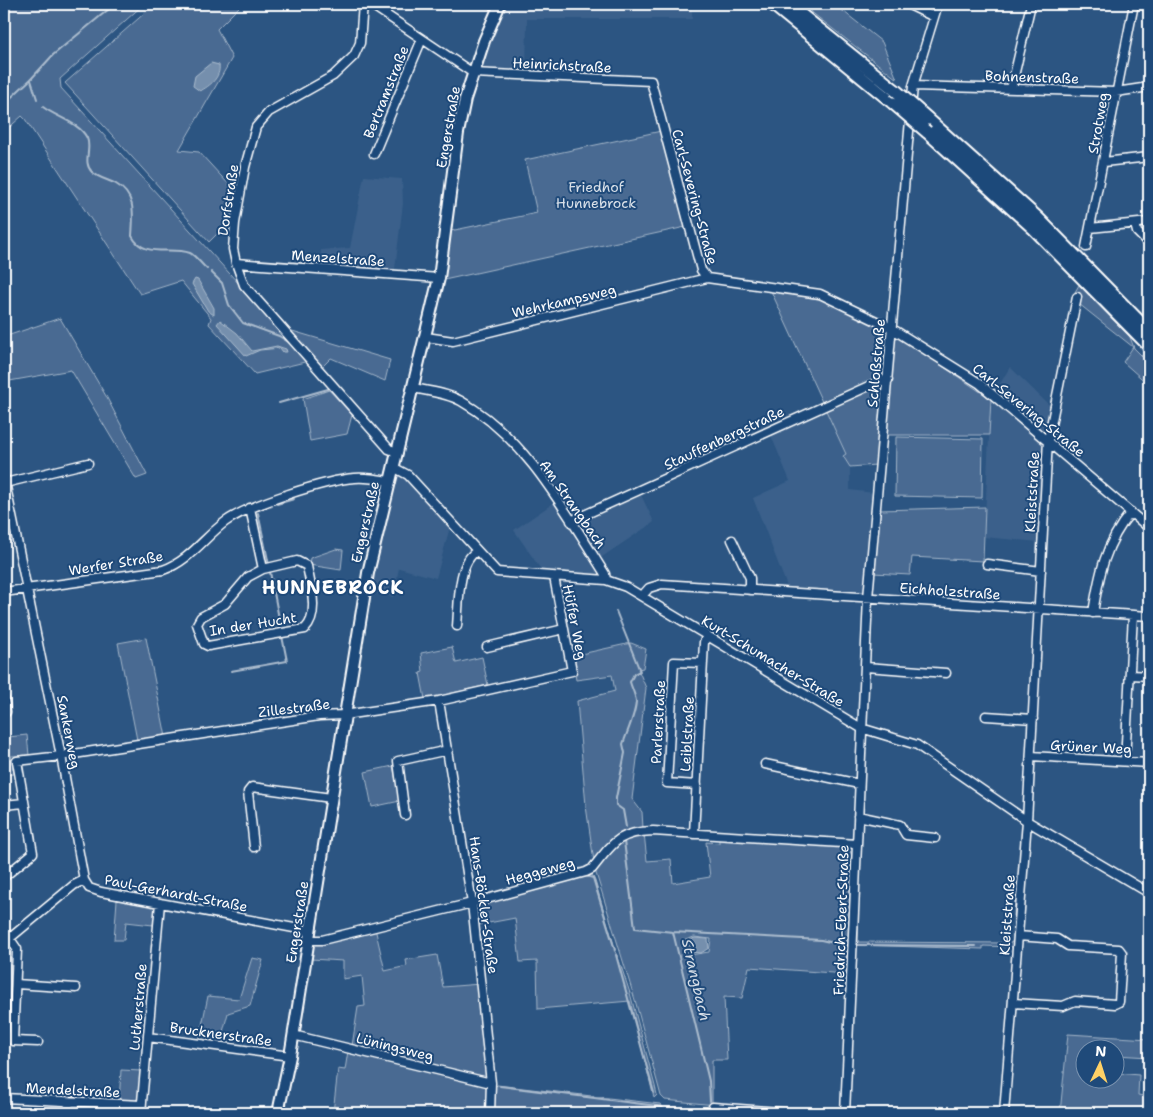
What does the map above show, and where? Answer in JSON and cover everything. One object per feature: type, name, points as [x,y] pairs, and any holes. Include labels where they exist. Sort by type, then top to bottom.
[{"type":"highway","points":[[772,4],[927,132],[1032,228],[1149,346]]},
{"type":"highway","points":[[788,4],[895,90],[1038,218],[1149,331]]},
{"type":"main road","name":"Engerstraße","points":[[278,1113],[290,1056],[368,573],[439,278],[458,133],[473,73],[500,4]]},
{"type":"street","name":"Dorfstraße","points":[[362,4],[360,43],[354,56],[333,76],[269,112],[256,127],[245,167],[235,223],[233,249],[244,285],[389,449],[397,452]]},
{"type":"street","points":[[370,4],[473,73]]},
{"type":"street","points":[[907,4],[934,17]]},
{"type":"street","name":"Schloßstraße","points":[[861,728],[866,667],[868,598],[913,86],[938,4]]},
{"type":"street","points":[[1011,89],[1031,4]]},
{"type":"street","name":"Strotweg","points":[[1086,247],[1134,4]]},
{"type":"street","name":"Bertramstraße","points":[[374,154],[422,39]]},
{"type":"street","name":"Heinrichstraße","points":[[473,73],[651,81]]},
{"type":"street","name":"Carl-Severing-Straße","points":[[651,81],[701,270],[707,278],[820,294],[891,328],[979,383],[1149,528]]},
{"type":"street","name":"Bohnenstraße","points":[[913,86],[1116,92],[1149,87]]},
{"type":"street","points":[[1104,162],[1149,156]]},
{"type":"street","points":[[1090,228],[1149,222]]},
{"type":"street","points":[[1135,224],[1137,232],[1149,244]]},
{"type":"street","name":"Menzelstraße","points":[[236,263],[439,278]]},
{"type":"street","name":"Wehrkampsweg","points":[[426,337],[453,341],[707,278]]},
{"type":"street","name":"Kleiststraße","points":[[1004,1113],[1027,821],[1048,440],[1077,297]]},
{"type":"street","name":"Stauffenbergstraße","points":[[571,521],[822,406],[882,380],[888,380]]},
{"type":"street","name":"Am Strangbach","points":[[413,388],[461,401],[508,437],[554,493],[605,574],[606,580]]},
{"type":"street","points":[[4,480],[88,464]]},
{"type":"street","name":"Kurt-Schumacher-Straße","points":[[392,467],[408,475],[497,572],[606,580],[619,584],[861,728],[917,745],[1027,821],[1149,893]]},
{"type":"street","name":"Werfer Straße","points":[[4,592],[160,570],[182,561],[225,522],[250,508],[338,480],[370,478],[389,481]]},
{"type":"street","name":"Sankerweg","points":[[4,480],[61,756],[84,880]]},
{"type":"street","points":[[250,508],[264,569]]},
{"type":"street","points":[[1093,613],[1101,565],[1106,550],[1131,512]]},
{"type":"street","points":[[732,540],[750,578],[750,590]]},
{"type":"street","points":[[457,626],[462,574],[473,554],[477,551]]},
{"type":"street","name":"In der Hucht","points":[[296,560],[306,566],[314,601],[309,625],[305,629],[208,646],[204,644],[197,624],[199,620],[225,604],[248,577],[264,569],[296,560]]},
{"type":"street","points":[[987,564],[1040,571]]},
{"type":"street","name":"Hüffer Weg","points":[[554,577],[572,671]]},
{"type":"street","name":"Eichholzstraße","points":[[642,596],[649,588],[662,584],[1149,616]]},
{"type":"street","points":[[1125,761],[1133,615]]},
{"type":"street","points":[[487,647],[564,629]]},
{"type":"street","name":"Leiblstraße","points":[[694,834],[704,642],[707,636]]},
{"type":"street","name":"Parlerstraße","points":[[697,785],[667,783],[674,662],[703,663]]},
{"type":"street","points":[[866,667],[946,673]]},
{"type":"street","name":"Zillestraße","points":[[24,803],[17,761],[61,756],[319,716],[344,715],[439,701],[572,671]]},
{"type":"street","points":[[1131,675],[1149,676]]},
{"type":"street","points":[[4,698],[6,712],[4,714]]},
{"type":"street","name":"Hans-Böckler-Straße","points":[[439,701],[472,903],[491,1083],[490,1113]]},
{"type":"street","points":[[986,716],[1033,719]]},
{"type":"street","name":"Friedrich-Ebert-Straße","points":[[846,1113],[861,728]]},
{"type":"street","points":[[405,815],[398,761],[448,750]]},
{"type":"street","name":"Grüner Weg","points":[[1031,756],[1149,762]]},
{"type":"street","points":[[766,764],[859,784]]},
{"type":"street","points":[[254,846],[248,792],[252,787],[331,798]]},
{"type":"street","points":[[4,805],[24,803],[33,853],[4,877]]},
{"type":"street","points":[[858,816],[900,825],[906,835],[936,838]]},
{"type":"street","name":"Heggeweg","points":[[309,935],[322,940],[472,903],[586,872],[592,869],[616,839],[634,831],[856,844]]},
{"type":"street","name":"Paul-Gerhardt-Straße","points":[[4,944],[74,885],[84,880],[89,888],[101,892],[309,935]]},
{"type":"street","name":"Lutherstraße","points":[[141,1109],[160,903]]},
{"type":"street","points":[[4,930],[17,949],[13,1041],[38,1042]]},
{"type":"street","points":[[1013,1003],[1063,1006],[1075,1001],[1115,1004],[1119,1002],[1122,953],[1119,949],[1068,946],[1057,940],[1018,936]]},
{"type":"street","points":[[16,984],[76,988]]},
{"type":"street","name":"Lüningsweg","points":[[293,1035],[491,1083]]},
{"type":"street","name":"Brucknerstraße","points":[[148,1037],[290,1056]]},
{"type":"street","name":"Mendelstraße","points":[[4,1098],[141,1109]]},
{"type":"street","points":[[68,1113],[69,1102]]},
{"type":"street","points":[[713,1107],[791,1113]]},
{"type":"shaded area","points":[[505,4],[692,4],[692,19],[527,19],[526,73],[482,71],[480,66]]},
{"type":"shaded area","points":[[211,63],[219,65],[217,77],[211,84],[200,91],[193,86],[195,76]]},
{"type":"shaded area","points":[[364,176],[402,179],[403,203],[395,269],[320,264],[321,250],[350,248]]},
{"type":"shaded area","points":[[195,279],[198,280],[214,308],[214,315],[208,311],[192,284]]},
{"type":"shaded area","points":[[220,320],[237,333],[252,351],[277,346],[286,349],[287,352],[283,352],[280,348],[260,350],[246,356],[217,324]]},
{"type":"shaded area","points":[[1010,367],[1051,407],[1046,429],[1038,438],[1044,447],[1039,542],[984,537],[991,399]]},
{"type":"shaded area","points":[[826,408],[846,454],[843,456],[850,467],[850,490],[874,493],[866,594],[788,589],[753,498],[790,481],[770,433]]},
{"type":"shaded area","points":[[395,475],[407,478],[450,527],[436,578],[399,568],[393,597],[370,592]]},
{"type":"shaded area","points":[[640,493],[654,522],[593,563],[598,572],[597,575],[542,571],[514,530],[555,502],[578,524],[581,519]]},
{"type":"shaded area","points":[[695,938],[708,939],[709,948],[701,953],[689,952],[684,942]]},
{"type":"green space","points":[[4,4],[144,4],[60,79],[61,88],[309,361],[255,374],[209,324],[211,318],[181,281],[140,294],[25,119],[22,116],[4,132],[4,107],[9,101],[4,95]]},
{"type":"green space","points":[[155,4],[242,4],[217,29],[232,58],[179,150],[199,152],[232,188],[247,177],[239,216],[230,221],[209,242],[65,83]]},
{"type":"green space","points":[[801,4],[834,4],[882,42],[897,79]]},
{"type":"green space","name":"Friedhof Hunnebrock","points":[[666,130],[690,226],[444,280],[450,231],[537,213],[525,160]]},
{"type":"green space","points":[[1079,285],[1130,337],[1134,348],[1149,363],[1149,385],[1123,362],[1133,347],[1079,304],[1080,296],[1075,292]]},
{"type":"green space","points":[[771,291],[824,300],[898,336],[991,399],[989,435],[879,435],[876,465],[850,467],[843,456],[846,454]]},
{"type":"green space","points":[[60,318],[106,396],[147,475],[136,479],[71,370],[4,382],[4,337]]},
{"type":"green space","points":[[289,330],[390,360],[385,381],[331,358],[322,367]]},
{"type":"green space","points":[[329,390],[352,415],[347,434],[310,441],[303,399]]},
{"type":"green space","points":[[896,437],[983,439],[982,498],[895,496]]},
{"type":"green space","points":[[985,507],[983,561],[912,557],[910,575],[873,573],[880,510]]},
{"type":"green space","points":[[336,549],[343,550],[341,570],[309,565],[310,558]]},
{"type":"green space","points":[[146,638],[166,737],[137,740],[118,643]]},
{"type":"green space","points":[[631,643],[646,649],[643,668],[638,669],[646,688],[632,799],[642,812],[643,828],[615,837],[594,862],[586,806],[577,701],[615,691],[612,675],[576,680],[572,656]]},
{"type":"green space","points":[[452,647],[456,663],[482,657],[488,685],[425,699],[420,673],[423,672],[421,653]]},
{"type":"green space","points":[[4,719],[8,737],[27,735],[29,755],[11,756],[14,774],[4,775]]},
{"type":"green space","points":[[393,766],[400,801],[372,807],[365,772]]},
{"type":"green space","points":[[632,833],[644,833],[647,861],[671,859],[673,883],[710,877],[706,842],[719,843],[719,837],[845,845],[852,854],[848,940],[846,940],[847,974],[749,967],[742,998],[724,997],[727,1060],[712,1060],[712,1102],[715,1105],[665,1100],[661,1096],[635,1000],[595,870],[596,866],[620,839]],"holes":[[[694,937],[711,939],[709,952],[690,955],[684,948],[683,941]]]},
{"type":"green space","points":[[591,873],[595,881],[614,950],[630,993],[655,1086],[657,1095],[654,1098],[630,1001],[538,1009],[537,961],[520,962],[515,918],[478,925],[475,905]]},
{"type":"green space","points":[[859,883],[858,942],[1011,943],[1013,940],[1015,895],[1018,896],[1014,947],[983,946],[983,949],[856,945]]},
{"type":"green space","points":[[117,900],[156,907],[153,925],[126,922],[124,940],[114,940]]},
{"type":"green space","points":[[375,928],[385,971],[407,966],[406,960],[437,955],[443,987],[480,984],[486,1077],[352,1046],[358,1007],[365,1006],[362,976],[343,979],[343,961],[311,959],[313,944]]},
{"type":"green space","points":[[252,958],[263,960],[250,1006],[228,1013],[220,1043],[199,1040],[208,996],[239,999]]},
{"type":"green space","points":[[1068,1034],[1149,1039],[1149,1057],[1126,1056],[1126,1040],[1076,1040],[1076,1090],[1126,1090],[1126,1074],[1139,1075],[1138,1095],[1149,1097],[1149,1113],[1060,1113]]},
{"type":"green space","points":[[348,1051],[488,1086],[487,1113],[333,1113],[338,1069],[345,1070]]},
{"type":"green space","points":[[121,1070],[141,1071],[139,1100],[137,1102],[119,1102]]},
{"type":"green space","points":[[497,1085],[660,1104],[666,1113],[493,1113],[494,1088]]},
{"type":"green space","points":[[672,1107],[710,1110],[710,1113],[671,1113]]},
{"type":"waterway","points":[[4,104],[53,55],[115,4]]},
{"type":"waterway","points":[[31,80],[37,99]]},
{"type":"waterway","points":[[43,107],[73,124],[84,133],[88,142],[87,160],[89,168],[97,176],[116,184],[128,194],[132,207],[132,236],[137,243],[150,250],[190,253],[207,269]]},
{"type":"waterway","name":"Strangbach","points":[[211,272],[222,283],[229,305],[243,323],[279,336],[290,343]]},
{"type":"waterway","points":[[279,403],[328,389]]},
{"type":"waterway","points":[[277,504],[294,499]]},
{"type":"waterway","points":[[258,510],[272,506]]},
{"type":"waterway","points":[[258,513],[269,565]]},
{"type":"waterway","points":[[270,572],[281,629]]},
{"type":"waterway","name":"Strangbach","points":[[616,611],[640,671],[634,674],[630,682],[636,698],[636,706],[623,744],[625,753],[616,798],[616,805],[623,810],[626,827]]},
{"type":"waterway","points":[[231,671],[287,661],[282,636]]},
{"type":"waterway","name":"Strangbach","points":[[624,841],[635,928],[673,932],[709,1081],[710,1101]]},
{"type":"waterway","points":[[586,876],[593,878],[615,950]]},
{"type":"waterway","points":[[477,912],[478,924]]},
{"type":"waterway","points":[[673,932],[821,940],[847,946]]},
{"type":"waterway","points":[[857,945],[976,946]]},
{"type":"waterway","points":[[616,955],[654,1093]]},
{"type":"waterway","points":[[500,1086],[657,1106],[662,1107],[665,1113]]},
{"type":"district","name":"HUNNEBROCK","points":[[333,587]]}]
